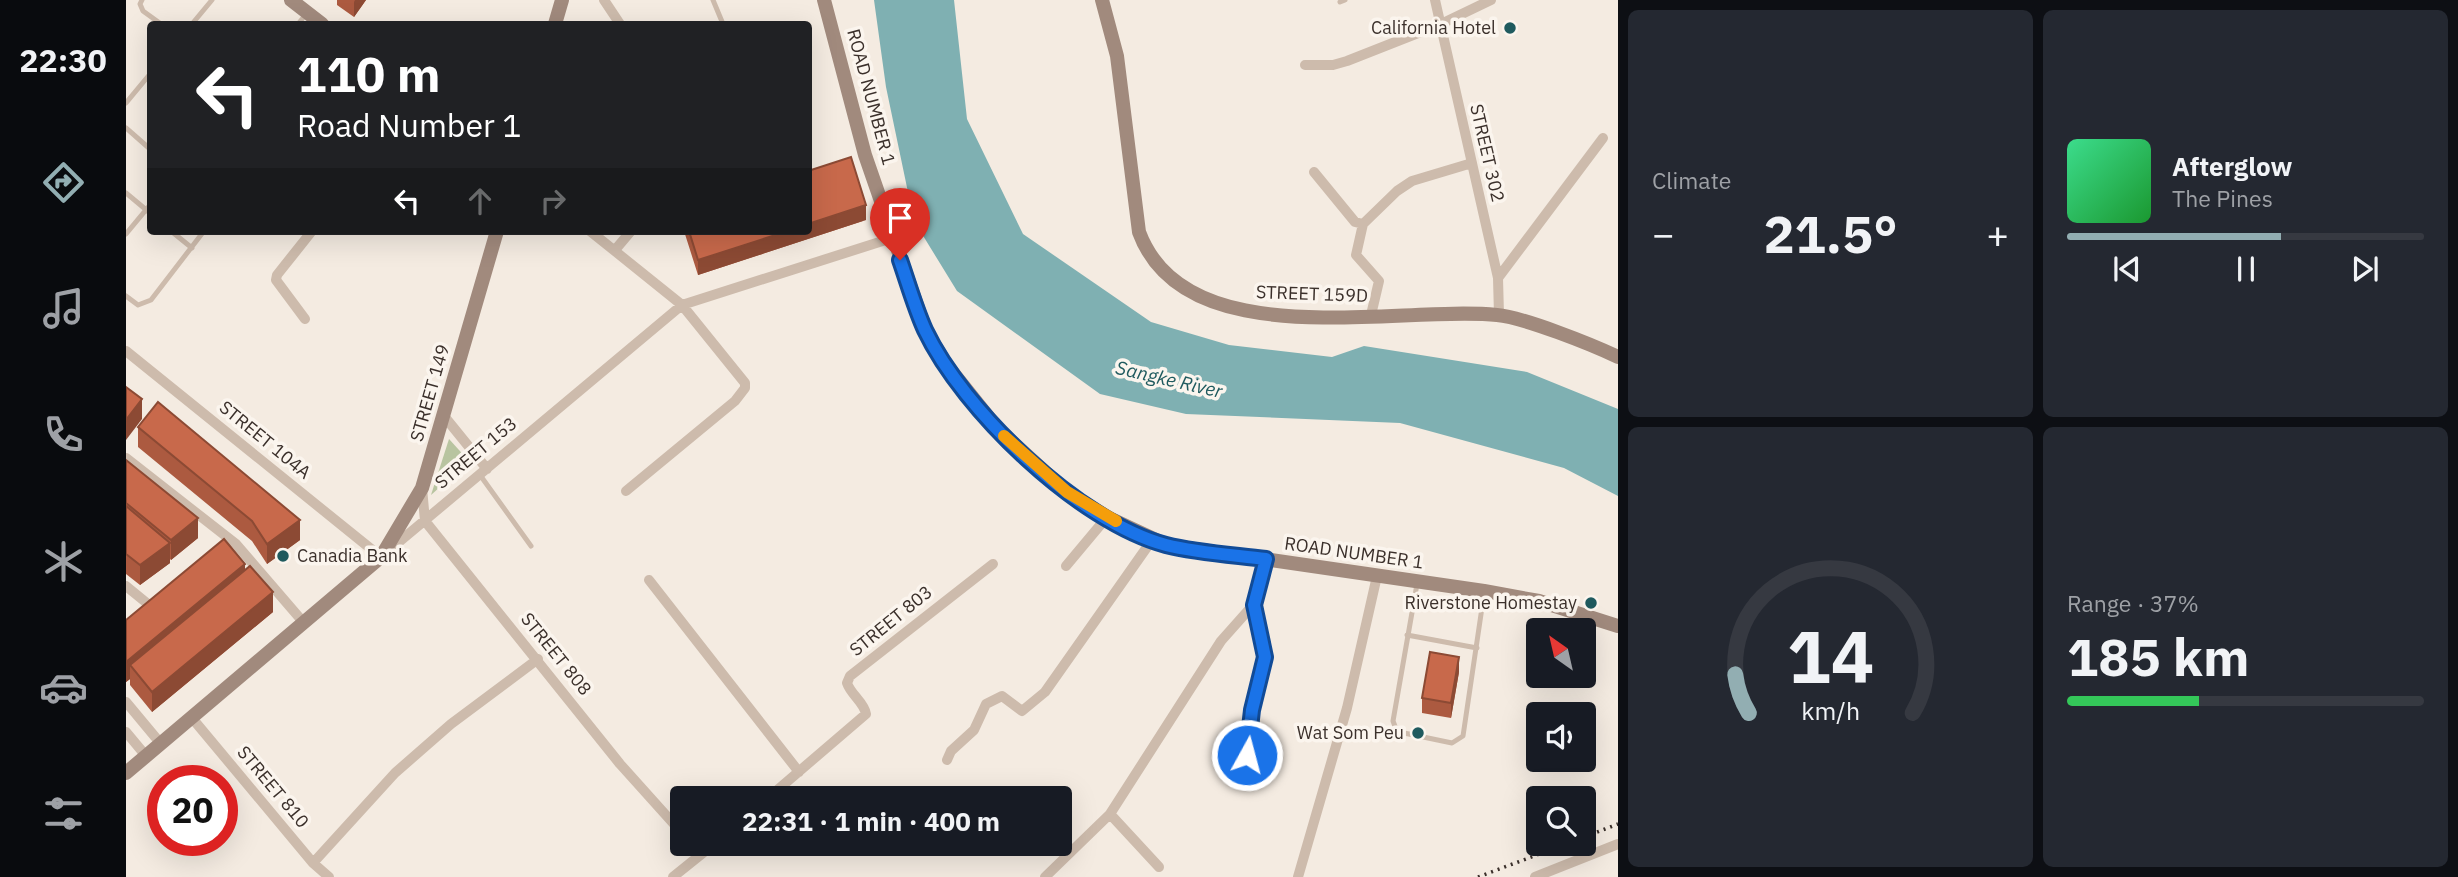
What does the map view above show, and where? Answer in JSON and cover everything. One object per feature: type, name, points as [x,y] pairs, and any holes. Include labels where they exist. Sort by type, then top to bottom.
[{"type":"street","points":[[291,0],[303,19]]},
{"type":"street","points":[[556,21],[562,0]]},
{"type":"street","points":[[604,0],[618,21]]},
{"type":"street","name":"ROAD NUMBER 1","points":[[824,0],[860,157],[926,331],[971,397],[1031,462],[1067,492],[1107,517],[1167,545],[1484,591],[1539,601],[1618,626]]},
{"type":"street","name":"STREET 159D","points":[[1102,0],[1117,55],[1139,232],[1146,250],[1158,265],[1180,284],[1206,299],[1249,312],[1280,315],[1499,315],[1618,357]]},
{"type":"street","name":"STREET 302","points":[[1435,0],[1498,278],[1499,315]]},
{"type":"street","points":[[1305,65],[1333,65],[1347,61],[1441,24],[1491,0]]},
{"type":"street","points":[[1498,278],[1603,138]]},
{"type":"street","points":[[1371,315],[1379,281],[1356,255],[1363,224],[1397,191],[1412,181],[1472,163]]},
{"type":"street","points":[[1314,172],[1355,222],[1363,224]]},
{"type":"street","points":[[305,318],[276,280],[277,275],[309,235]]},
{"type":"street","name":"STREET 149","points":[[381,558],[422,488],[496,235]]},
{"type":"street","points":[[595,235],[682,305],[743,378],[745,388],[735,401],[626,491]]},
{"type":"street","points":[[615,250],[628,235]]},
{"type":"street","name":"STREET 153","points":[[126,773],[682,305],[892,238]]},
{"type":"street","name":"STREET 104A","points":[[126,351],[381,558]]},
{"type":"street","points":[[444,416],[484,472]]},
{"type":"street","points":[[126,458],[228,537],[304,623]]},
{"type":"street","points":[[422,488],[425,521]]},
{"type":"street","points":[[1066,566],[1107,517]]},
{"type":"street","name":"STREET 808","points":[[425,521],[620,764],[670,820]]},
{"type":"street","points":[[218,545],[228,537]]},
{"type":"street","points":[[947,760],[951,751],[974,730],[986,704],[995,696],[1002,696],[1022,712],[1045,692],[1152,540]]},
{"type":"street","points":[[1045,877],[1110,814],[1221,641],[1254,605],[1266,559]]},
{"type":"street","name":"STREET 803","points":[[782,786],[866,715],[866,709],[847,683],[850,676],[993,564]]},
{"type":"street","points":[[1298,877],[1347,708],[1377,576]]},
{"type":"street","points":[[649,580],[799,772]]},
{"type":"street","points":[[126,586],[145,607],[158,596]]},
{"type":"street","points":[[313,863],[395,773],[451,724],[538,659]]},
{"type":"street","points":[[126,702],[161,744]]},
{"type":"street","name":"STREET 810","points":[[192,718],[313,863],[329,877]]},
{"type":"street","points":[[126,732],[146,756]]},
{"type":"street","points":[[1110,814],[1159,867]]},
{"type":"street","points":[[1535,877],[1618,844]]},
{"type":"street","points":[[673,877],[699,856]]},
{"type":"lane","points":[[142,0],[140,4],[143,11],[156,21]]},
{"type":"lane","points":[[194,21],[212,0]]},
{"type":"lane","points":[[713,0],[722,21]]},
{"type":"lane","points":[[126,103],[147,78]]},
{"type":"lane","points":[[126,128],[147,146]]},
{"type":"lane","points":[[126,193],[147,209]]},
{"type":"lane","points":[[126,234],[147,212]]},
{"type":"lane","points":[[177,235],[192,248]]},
{"type":"lane","points":[[126,296],[138,305],[152,300],[201,235]]},
{"type":"lane","points":[[484,472],[531,546]]},
{"type":"lane","points":[[1417,582],[1394,701],[1394,726],[1404,733],[1456,744],[1463,736],[1484,591]]},
{"type":"lane","points":[[1244,778],[1252,710],[1265,657],[1254,605]]},
{"type":"lane","points":[[1407,635],[1477,648]]},
{"type":"green space","points":[[449,439],[469,461],[431,495]]},
{"type":"water","name":"Sangke River","points":[[874,0],[954,0],[967,119],[1023,234],[1151,322],[1229,345],[1332,357],[1364,346],[1527,372],[1618,409],[1618,496],[1564,468],[1400,423],[1186,414],[1100,394],[957,291],[914,221],[886,87]]},
{"type":"building","points":[[851,157],[866,205],[812,223],[812,170]]},
{"type":"building","points":[[690,235],[776,235],[698,260]]},
{"type":"building","points":[[126,387],[142,399],[126,420]]},
{"type":"building","points":[[158,402],[300,520],[267,544],[252,521],[138,427]]},
{"type":"building","points":[[126,460],[198,518],[171,540],[126,503]]},
{"type":"building","points":[[126,506],[170,543],[140,565],[126,554]]},
{"type":"building","points":[[224,539],[245,564],[126,662],[126,620]]},
{"type":"building","points":[[250,566],[273,592],[152,692],[130,665]]},
{"type":"building","points":[[1430,652],[1459,657],[1451,703],[1422,698]]},
{"type":"railway","points":[[1596,832],[1618,824]]},
{"type":"railway","points":[[1478,877],[1534,856]]},
{"type":"slow traffic","points":[[1004,436],[1067,492],[1116,521]]},
{"type":"place","name":"California Hotel","points":[[1510,28]]},
{"type":"place","name":"Canadia Bank","points":[[283,556]]},
{"type":"place","name":"Riverstone Homestay","points":[[1591,603]]},
{"type":"place","name":"Wat Som Peu","points":[[1418,733]]},
{"type":"route","points":[[900,260],[926,331],[946,364],[998,429],[1031,462],[1067,492],[1107,517],[1152,540],[1167,545],[1266,559],[1254,605],[1265,657],[1252,710],[1247,755]]}]
